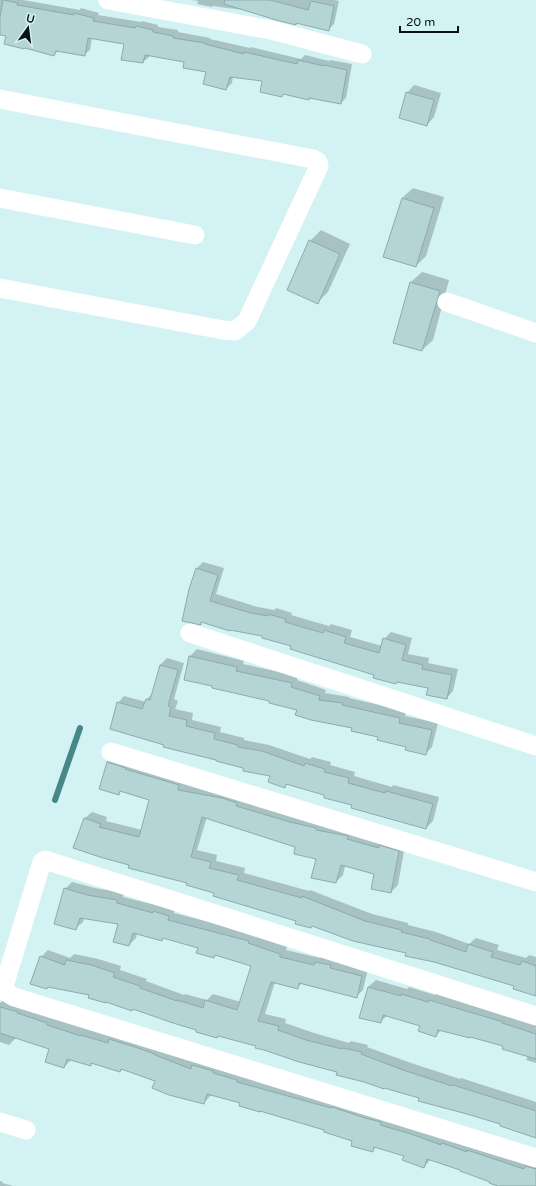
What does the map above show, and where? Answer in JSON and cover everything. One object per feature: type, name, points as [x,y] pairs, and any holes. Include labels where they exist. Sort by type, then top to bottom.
[{"type":"street","points":[[108,0],[271,30],[362,54]]},
{"type":"street","points":[[0,98],[313,159],[318,162],[319,166],[246,321],[235,331],[0,288]]},
{"type":"street","points":[[0,198],[195,235]]},
{"type":"street","points":[[447,302],[536,333]]},
{"type":"street","points":[[190,633],[536,746]]},
{"type":"street","points":[[111,752],[536,882]]},
{"type":"street","points":[[536,1016],[45,860],[42,862],[4,986],[6,992],[14,997],[536,1158]]},
{"type":"street","points":[[0,1122],[26,1130]]},
{"type":"building","points":[[3,0],[18,3],[17,5],[74,15],[74,13],[94,18],[93,21],[135,28],[136,26],[153,30],[153,32],[173,36],[173,38],[205,43],[244,54],[244,52],[297,64],[298,60],[347,70],[341,104],[309,98],[309,100],[283,94],[282,97],[260,92],[262,81],[230,77],[226,90],[203,84],[206,72],[183,68],[184,62],[145,55],[143,63],[121,60],[124,44],[88,38],[85,56],[56,51],[54,56],[4,44],[6,36],[0,35],[0,17]]},
{"type":"building","points":[[225,0],[270,0],[308,10],[311,1],[334,6],[329,31],[276,20],[224,4]]},
{"type":"building","points":[[406,92],[434,100],[427,126],[399,118]]},
{"type":"building","points":[[402,198],[434,208],[416,267],[383,257]]},
{"type":"building","points":[[309,240],[340,254],[318,304],[287,290]]},
{"type":"building","points":[[410,282],[440,291],[422,351],[393,343]]},
{"type":"building","points":[[196,568],[218,575],[210,601],[251,613],[268,616],[268,614],[286,619],[285,622],[323,633],[324,630],[346,637],[344,643],[379,653],[383,638],[406,645],[402,660],[423,665],[422,669],[452,675],[447,699],[426,695],[428,688],[397,682],[396,684],[373,678],[374,675],[290,649],[291,646],[262,638],[262,636],[230,631],[201,622],[201,625],[182,621],[189,589]]},
{"type":"building","points":[[189,656],[237,667],[236,671],[292,683],[291,687],[320,696],[319,700],[343,703],[342,705],[400,718],[399,723],[432,730],[426,755],[405,750],[406,747],[377,740],[378,737],[351,731],[352,728],[311,720],[295,715],[297,710],[269,703],[269,701],[184,680]]},
{"type":"building","points":[[160,665],[178,670],[168,706],[171,707],[169,716],[187,720],[186,726],[215,733],[214,739],[238,745],[238,747],[262,751],[304,766],[305,763],[325,769],[324,772],[349,778],[348,783],[385,793],[386,791],[433,804],[426,829],[351,808],[352,805],[324,798],[324,795],[286,784],[285,788],[268,782],[270,776],[243,771],[243,768],[163,747],[164,745],[110,729],[117,702],[142,709],[146,699],[150,700]]},
{"type":"building","points":[[107,762],[179,785],[178,790],[222,798],[237,803],[236,806],[316,828],[316,830],[348,836],[347,839],[379,848],[379,845],[399,851],[391,893],[371,889],[374,874],[341,865],[336,883],[311,878],[316,859],[294,854],[295,847],[202,817],[191,857],[211,862],[209,868],[239,875],[237,880],[302,898],[302,896],[365,921],[402,930],[401,932],[430,939],[466,952],[468,944],[493,952],[491,957],[520,965],[522,961],[536,966],[536,996],[513,989],[514,986],[434,962],[405,956],[406,953],[353,941],[312,926],[311,928],[295,924],[296,921],[213,896],[214,893],[186,885],[187,883],[128,868],[129,865],[73,848],[84,818],[101,824],[99,827],[139,837],[149,800],[120,791],[119,795],[99,789]]},
{"type":"building","points":[[64,888],[87,895],[117,900],[117,903],[169,916],[168,920],[249,941],[248,943],[280,954],[280,957],[314,965],[315,962],[331,965],[330,968],[362,976],[357,998],[299,983],[298,989],[271,982],[258,1021],[279,1026],[278,1030],[306,1040],[342,1049],[362,1052],[361,1054],[403,1070],[536,1111],[536,1138],[500,1126],[500,1124],[418,1101],[419,1098],[336,1075],[337,1072],[255,1048],[256,1046],[196,1032],[196,1030],[133,1009],[132,1011],[106,1002],[88,998],[89,995],[48,987],[47,989],[30,984],[40,956],[65,965],[66,960],[91,965],[115,973],[113,977],[177,1001],[203,1008],[205,1000],[237,1010],[251,966],[215,955],[214,958],[196,953],[198,948],[163,938],[162,941],[133,933],[129,946],[113,942],[118,924],[80,918],[76,930],[54,924]]},
{"type":"building","points":[[368,987],[401,996],[401,994],[428,1002],[429,1000],[503,1022],[502,1023],[536,1034],[536,1059],[502,1049],[503,1046],[470,1037],[438,1030],[436,1037],[418,1031],[420,1026],[383,1015],[381,1023],[359,1018]]},
{"type":"building","points":[[0,1007],[18,1012],[17,1013],[47,1023],[47,1025],[81,1036],[108,1043],[109,1039],[155,1054],[191,1069],[192,1065],[237,1080],[237,1082],[331,1108],[332,1107],[381,1122],[380,1125],[441,1145],[442,1143],[467,1152],[467,1150],[524,1169],[525,1166],[536,1169],[536,1186],[498,1186],[460,1170],[427,1159],[424,1168],[402,1160],[404,1156],[374,1147],[373,1152],[351,1146],[352,1141],[324,1132],[324,1130],[239,1106],[240,1103],[207,1094],[204,1104],[169,1095],[152,1088],[155,1081],[121,1069],[120,1072],[91,1063],[91,1066],[67,1059],[64,1068],[45,1062],[49,1049],[0,1033]]},
{"type":"waterway","points":[[55,800],[80,728]]}]
